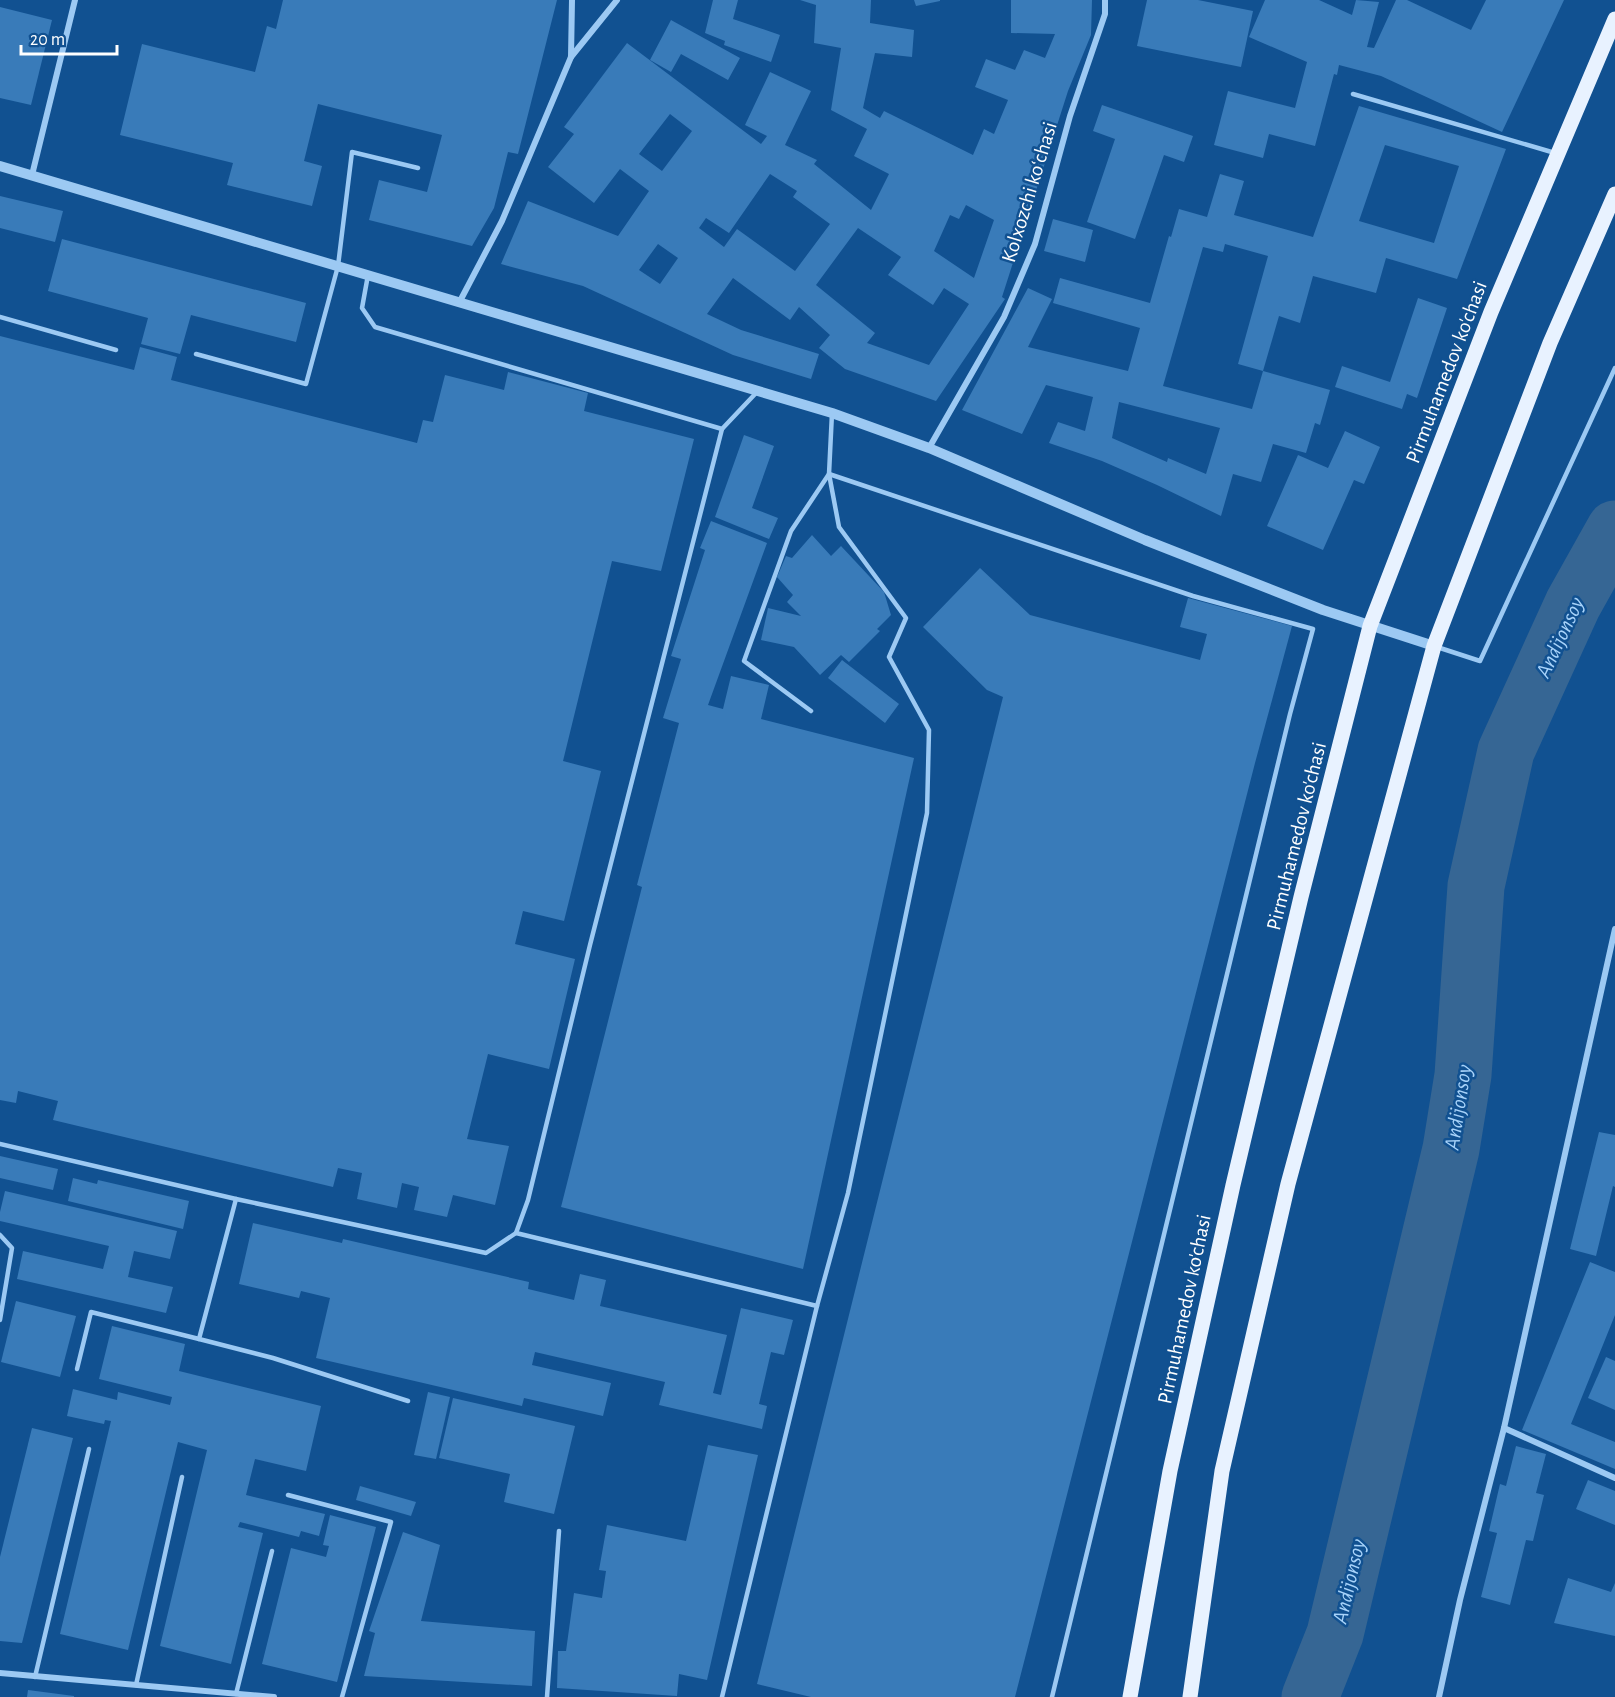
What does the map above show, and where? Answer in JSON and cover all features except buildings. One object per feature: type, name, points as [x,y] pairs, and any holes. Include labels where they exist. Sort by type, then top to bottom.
[{"type":"main road","name":"Pirmuhamedov ko'chasi","points":[[1130,1697],[1170,1471],[1233,1185],[1370,626],[1491,312],[1615,19]]},
{"type":"main road","points":[[1190,1697],[1222,1471],[1282,1207],[1434,646],[1550,344],[1615,194]]},
{"type":"street","points":[[32,175],[75,0]]},
{"type":"street","points":[[571,57],[572,0]]},
{"type":"street","points":[[459,303],[502,221],[571,57],[617,0]]},
{"type":"street","name":"Kolxozchi koʻchasi","points":[[929,448],[1004,317],[1035,244],[1070,116],[1105,14],[1105,0]]},
{"type":"street","points":[[0,166],[832,413],[929,448],[1145,540],[1323,610],[1434,646]]},
{"type":"street","points":[[1438,1697],[1504,1428],[1615,929]]},
{"type":"street","points":[[1504,1428],[1615,1479]]},
{"type":"street","points":[[0,1673],[274,1697]]},
{"type":"lane","points":[[1353,94],[1558,154]]},
{"type":"lane","points":[[195,354],[306,384],[338,266],[352,152],[418,168]]},
{"type":"lane","points":[[368,275],[362,308],[375,327],[722,429]]},
{"type":"lane","points":[[0,317],[116,350]]},
{"type":"lane","points":[[1434,646],[1480,661],[1615,369]]},
{"type":"lane","points":[[0,1144],[236,1199],[486,1253],[516,1233],[528,1200],[590,945],[722,429],[758,391]]},
{"type":"lane","points":[[722,1697],[817,1306],[848,1192],[927,813],[929,730],[889,657],[906,618],[839,527],[828,474],[832,413]]},
{"type":"lane","points":[[811,711],[744,661],[791,531],[828,474]]},
{"type":"lane","points":[[828,474],[1193,596],[1312,629],[1052,1697]]},
{"type":"lane","points":[[199,1338],[236,1199]]},
{"type":"lane","points":[[516,1233],[817,1306]]},
{"type":"lane","points":[[0,1235],[12,1248],[0,1320]]},
{"type":"lane","points":[[77,1369],[91,1312],[273,1358],[408,1401]]},
{"type":"lane","points":[[35,1677],[88,1449]]},
{"type":"lane","points":[[136,1685],[182,1477]]},
{"type":"lane","points":[[288,1495],[391,1522],[342,1697]]},
{"type":"lane","points":[[547,1697],[559,1531]]},
{"type":"lane","points":[[236,1694],[272,1551]]},
{"type":"waterway","name":"Andijonsoy","points":[[1310,1697],[1335,1634],[1451,1149],[1463,1075],[1476,886],[1506,751],[1573,604],[1615,529]]}]
